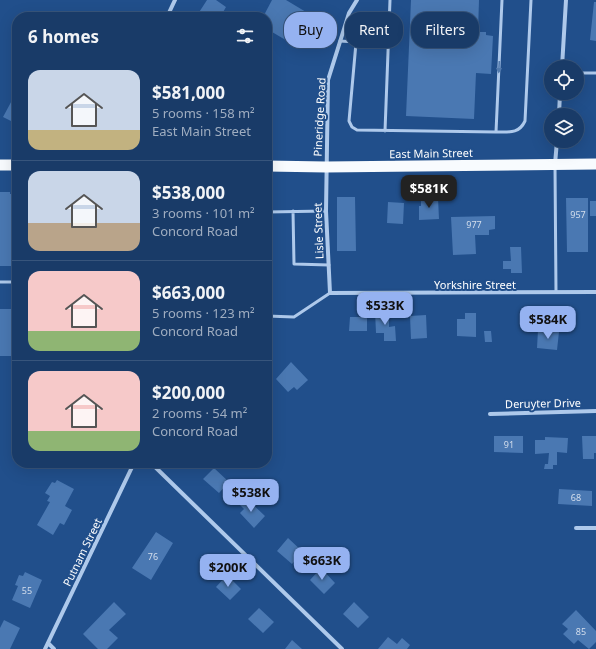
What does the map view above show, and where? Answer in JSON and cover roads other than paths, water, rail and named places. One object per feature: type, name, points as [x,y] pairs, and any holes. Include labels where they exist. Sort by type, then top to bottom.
[{"type":"highway","name":"East Main Street","points":[[272,166],[326,167],[596,164]]},
{"type":"highway","points":[[0,165],[12,165]]},
{"type":"street","points":[[169,12],[175,0]]},
{"type":"street","name":"Pineridge Road","points":[[326,167],[328,80],[349,13],[357,0]]},
{"type":"street","points":[[562,60],[566,0]]},
{"type":"street","points":[[555,164],[557,148]]},
{"type":"street","name":"Lisle Street","points":[[326,167],[326,211],[330,293]]},
{"type":"street","name":"Yorkshire Street","points":[[330,293],[596,292]]},
{"type":"street","name":"Deruyter Drive","points":[[490,414],[596,411]]},
{"type":"street","name":"Putnam Street","points":[[45,649],[132,468]]},
{"type":"street","points":[[155,468],[342,649]]},
{"type":"street","points":[[576,528],[596,528]]},
{"type":"street","points":[[48,643],[54,649]]},
{"type":"lane","points":[[389,12],[390,0]]},
{"type":"lane","points":[[496,132],[502,0]]},
{"type":"lane","points":[[356,48],[349,121],[352,127],[357,130],[514,132],[522,128],[525,121],[530,0]]},
{"type":"lane","points":[[340,42],[345,42]]},
{"type":"lane","points":[[384,130],[388,48]]},
{"type":"lane","points":[[584,73],[596,73]]},
{"type":"lane","points":[[555,164],[556,292]]},
{"type":"lane","points":[[293,211],[294,264],[329,265]]},
{"type":"lane","points":[[272,212],[326,211]]},
{"type":"lane","points":[[0,282],[12,282]]},
{"type":"lane","points":[[272,316],[294,317],[330,293]]}]
